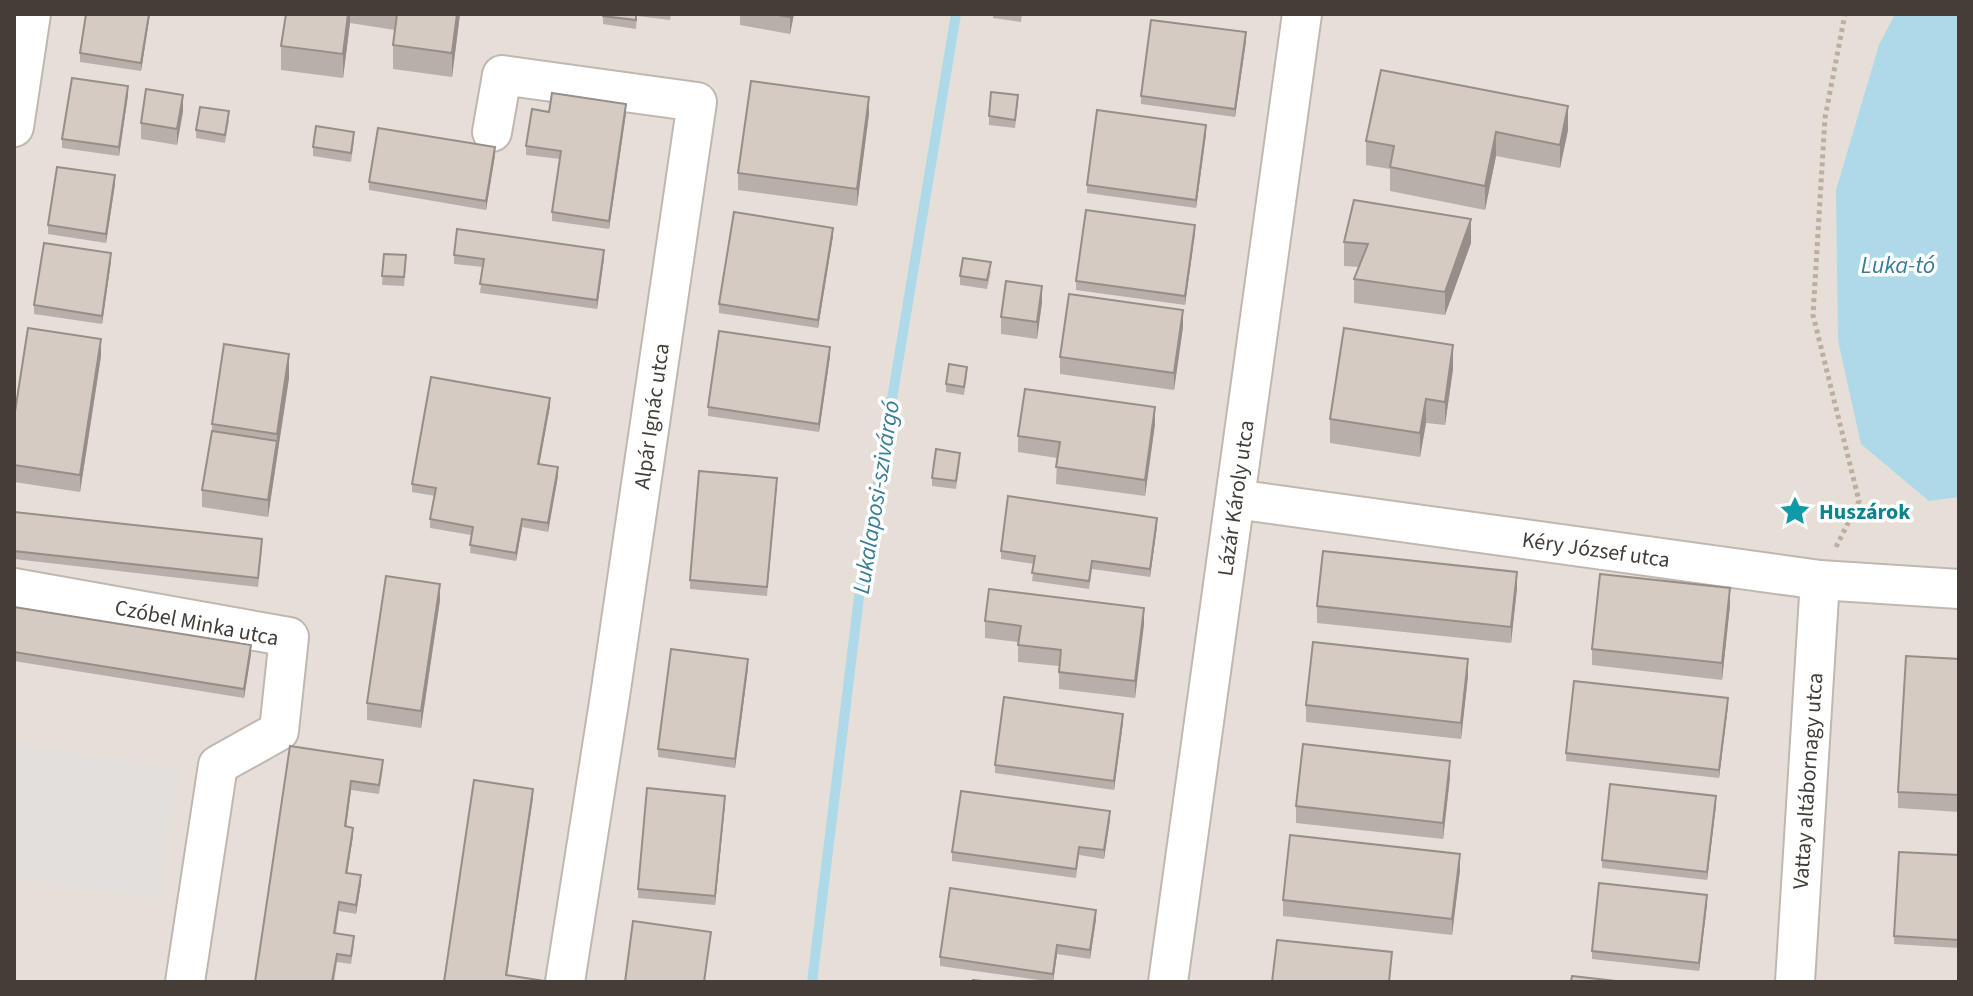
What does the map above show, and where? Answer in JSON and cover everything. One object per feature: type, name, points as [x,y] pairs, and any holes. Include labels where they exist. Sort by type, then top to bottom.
[{"type":"street","points":[[14,127],[31,14]]},
{"type":"street","name":"Lázár Károly utca","points":[[1168,982],[1302,14]]},
{"type":"street","name":"Alpár Ignác utca","points":[[492,132],[502,75],[697,102],[565,982]]},
{"type":"street","name":"Kéry József utca","points":[[1235,499],[1820,580],[1959,589]]},
{"type":"street","name":"Vattay altábornagy utca","points":[[1795,982],[1820,580]]},
{"type":"street","name":"Czóbel Minka utca","points":[[14,588],[289,637],[279,731],[218,765],[185,982]]},
{"type":"path","points":[[1820,580],[1859,501],[1813,315],[1825,118],[1845,14]]},
{"type":"shaded area","points":[[14,14],[1959,14],[1959,982],[14,982]]},
{"type":"shaded area","points":[[14,745],[178,769],[159,900],[14,878]]},
{"type":"water","name":"Luka-tó","points":[[1895,14],[1959,14],[1959,497],[1929,501],[1861,444],[1838,340],[1836,190],[1879,45]]},
{"type":"building","points":[[86,14],[149,14],[141,63],[80,53]]},
{"type":"building","points":[[286,14],[348,14],[343,54],[281,46]]},
{"type":"building","points":[[397,14],[457,14],[452,53],[393,45]]},
{"type":"building","points":[[636,14],[636,20],[603,16]]},
{"type":"building","points":[[1151,20],[1246,32],[1235,109],[1141,96]]},
{"type":"building","points":[[1381,70],[1568,106],[1560,145],[1496,132],[1485,186],[1390,167],[1394,146],[1366,141]]},
{"type":"building","points":[[72,78],[128,86],[119,147],[62,139]]},
{"type":"building","points":[[751,81],[869,97],[857,189],[738,173]]},
{"type":"building","points":[[146,89],[183,95],[177,129],[141,123]]},
{"type":"building","points":[[991,92],[1018,95],[1015,120],[989,116]]},
{"type":"building","points":[[552,93],[626,104],[609,221],[552,212],[561,151],[526,146],[532,109],[549,112]]},
{"type":"building","points":[[200,107],[229,111],[225,135],[196,130]]},
{"type":"building","points":[[1097,110],[1206,125],[1196,200],[1087,185]]},
{"type":"building","points":[[316,126],[354,132],[351,153],[313,147]]},
{"type":"building","points":[[378,128],[495,147],[486,201],[369,182]]},
{"type":"building","points":[[57,167],[115,175],[106,234],[48,225]]},
{"type":"building","points":[[1354,200],[1471,219],[1445,292],[1354,279],[1368,244],[1344,242]]},
{"type":"building","points":[[1086,210],[1195,225],[1185,296],[1076,281]]},
{"type":"building","points":[[734,212],[833,228],[818,320],[719,304]]},
{"type":"building","points":[[457,229],[604,250],[597,300],[480,284],[484,259],[454,255]]},
{"type":"building","points":[[44,243],[111,253],[102,316],[34,305]]},
{"type":"building","points":[[384,254],[406,255],[404,277],[382,276]]},
{"type":"building","points":[[963,258],[991,262],[987,280],[960,276]]},
{"type":"building","points":[[1006,281],[1042,286],[1037,322],[1001,317]]},
{"type":"building","points":[[1069,294],[1183,310],[1174,373],[1060,357]]},
{"type":"building","points":[[28,328],[101,339],[80,475],[14,465],[14,418]]},
{"type":"building","points":[[1344,328],[1453,345],[1445,402],[1426,399],[1420,433],[1330,419]]},
{"type":"building","points":[[719,331],[830,347],[819,424],[708,407]]},
{"type":"building","points":[[224,344],[289,354],[277,434],[212,424]]},
{"type":"building","points":[[949,364],[967,367],[964,387],[946,384]]},
{"type":"building","points":[[431,377],[550,398],[538,464],[558,467],[548,523],[522,519],[516,553],[470,545],[473,527],[430,519],[436,488],[412,484]]},
{"type":"building","points":[[1025,389],[1155,407],[1145,480],[1056,467],[1060,442],[1018,436]]},
{"type":"building","points":[[212,431],[277,441],[268,500],[202,490]]},
{"type":"building","points":[[936,449],[960,453],[956,481],[932,478]]},
{"type":"building","points":[[699,471],[777,478],[767,587],[690,580]]},
{"type":"building","points":[[1008,496],[1157,518],[1150,569],[1092,561],[1089,581],[1032,573],[1035,556],[1001,551]]},
{"type":"building","points":[[14,512],[262,539],[258,578],[14,551]]},
{"type":"building","points":[[1323,551],[1517,572],[1511,627],[1317,606]]},
{"type":"building","points":[[1600,574],[1730,588],[1722,663],[1592,649]]},
{"type":"building","points":[[386,576],[440,584],[421,711],[367,703]]},
{"type":"building","points":[[989,589],[1144,608],[1135,681],[1059,672],[1061,650],[1018,645],[1021,626],[985,621]]},
{"type":"building","points":[[14,607],[251,645],[244,689],[14,652]]},
{"type":"building","points":[[1313,642],[1468,659],[1461,723],[1306,705]]},
{"type":"building","points":[[671,649],[748,659],[735,759],[658,749]]},
{"type":"building","points":[[1906,656],[1959,659],[1959,795],[1898,792]]},
{"type":"building","points":[[1574,681],[1728,698],[1719,770],[1566,753]]},
{"type":"building","points":[[1004,697],[1123,714],[1114,781],[995,765]]},
{"type":"building","points":[[1303,744],[1450,761],[1443,823],[1296,806]]},
{"type":"building","points":[[290,746],[383,760],[379,785],[351,781],[345,826],[353,828],[346,873],[361,875],[356,905],[339,902],[334,933],[354,936],[351,956],[337,954],[332,982],[255,982]]},
{"type":"building","points":[[474,780],[533,789],[506,975],[551,982],[444,982]]},
{"type":"building","points":[[1610,784],[1716,796],[1707,872],[1602,860]]},
{"type":"building","points":[[647,788],[725,796],[715,896],[638,889]]},
{"type":"building","points":[[961,791],[1110,811],[1104,850],[1079,847],[1076,869],[952,852]]},
{"type":"building","points":[[1290,835],[1460,854],[1452,919],[1283,900]]},
{"type":"building","points":[[1899,852],[1959,855],[1959,940],[1894,936]]},
{"type":"building","points":[[1599,883],[1707,895],[1699,963],[1592,951]]},
{"type":"building","points":[[950,888],[1096,910],[1090,950],[1057,945],[1053,974],[940,957]]},
{"type":"building","points":[[633,921],[711,932],[704,982],[625,982]]},
{"type":"building","points":[[1277,940],[1392,952],[1389,982],[1272,982]]},
{"type":"building","points":[[1572,976],[1625,982],[1571,982]]},
{"type":"waterway","name":"Lukalaposi-szivárgó","points":[[812,982],[859,597],[956,14]]},
{"type":"place","name":"Huszárok","points":[[1795,511]]}]
